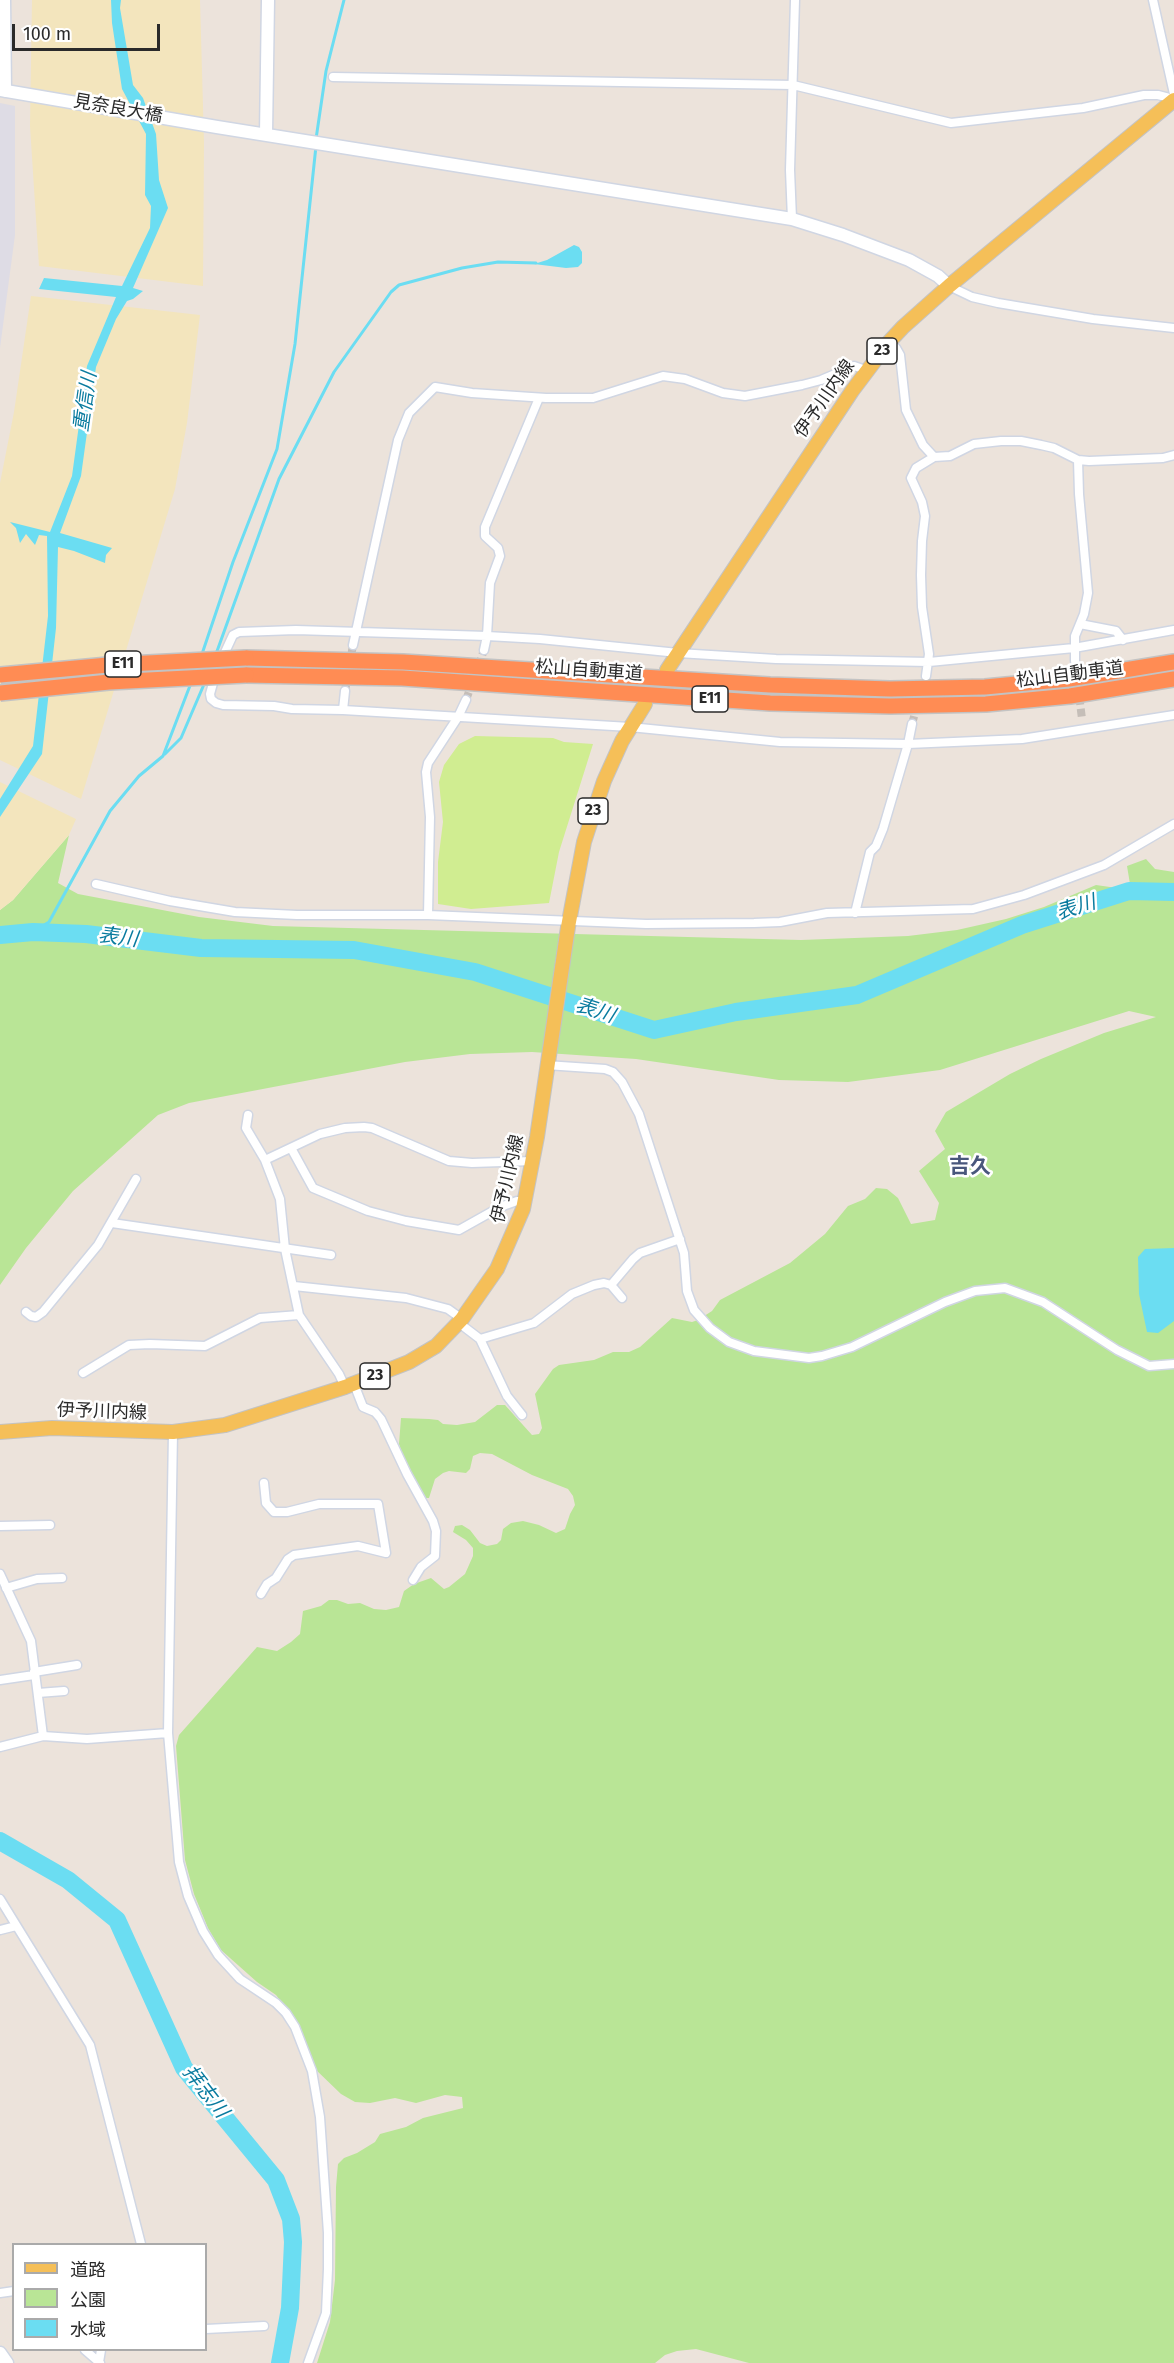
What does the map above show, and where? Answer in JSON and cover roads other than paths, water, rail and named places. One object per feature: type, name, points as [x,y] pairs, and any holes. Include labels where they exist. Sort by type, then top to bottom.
[{"type":"highway","name":"松山自動車道","points":[[0,675],[108,665],[246,658],[403,662],[770,686],[890,689],[985,687],[1139,670],[1174,662]]},
{"type":"highway","name":"松山自動車道","points":[[0,693],[119,681],[246,675],[402,678],[759,702],[890,706],[986,704],[1070,696],[1174,679]]},
{"type":"main road","name":"伊予川内線","points":[[667,670],[778,500],[866,370],[889,342],[949,286],[1174,100]]},
{"type":"main road","name":"伊予川内線","points":[[0,1432],[52,1428],[173,1432],[225,1425],[349,1386],[418,1358],[436,1346],[461,1321],[497,1269],[525,1202],[578,867],[589,822],[604,781],[630,727],[645,704]]},
{"type":"street","points":[[2,90],[4,0]]},
{"type":"street","points":[[266,134],[268,0]]},
{"type":"street","points":[[792,219],[790,170],[795,0]]},
{"type":"street","points":[[1153,0],[1174,94]]},
{"type":"street","points":[[333,77],[793,85],[951,123],[1083,108],[1144,95],[1158,95],[1174,100]]},
{"type":"street","name":"見奈良大橋","points":[[2,90],[792,219],[909,260],[938,276],[949,286]]},
{"type":"street","points":[[949,286],[960,293],[998,303],[1093,319],[1174,328]]},
{"type":"street","points":[[889,342],[900,355],[906,410],[923,445],[934,457]]},
{"type":"street","points":[[353,645],[358,631],[398,440],[409,413],[435,387],[460,392],[539,398],[594,398],[663,376],[685,379],[723,393],[745,396],[802,386],[854,366],[866,370]]},
{"type":"street","points":[[484,650],[489,592],[500,553],[498,548],[486,539],[484,531],[539,398]]},
{"type":"street","points":[[926,676],[929,644],[922,607],[921,541],[925,516],[922,502],[911,478],[916,468],[934,457],[950,456],[975,444],[1021,441],[1054,448],[1078,460],[1153,458],[1174,454]]},
{"type":"street","points":[[1075,660],[1075,636],[1087,606],[1089,580],[1079,494],[1078,460]]},
{"type":"street","points":[[1080,624],[1116,631],[1123,640]]},
{"type":"street","points":[[1174,630],[1074,648],[929,662],[678,653],[487,636],[358,631],[239,632],[233,635],[225,651],[210,694],[211,699],[223,705],[630,727],[780,742],[908,744],[1023,739],[1174,715]]},
{"type":"street","points":[[343,710],[345,691]]},
{"type":"street","points":[[428,915],[430,817],[426,772],[428,763],[459,717],[466,700]]},
{"type":"street","points":[[1082,719],[1084,730]]},
{"type":"street","points":[[855,913],[870,852],[876,846],[883,829],[912,724]]},
{"type":"street","points":[[96,884],[170,901],[235,912],[297,915],[428,915],[569,924],[780,922],[827,913],[951,911],[1000,903],[1104,865],[1174,824]]},
{"type":"street","points":[[547,1062],[598,1067],[613,1072],[618,1078],[639,1114],[680,1239],[684,1253],[687,1292],[694,1310],[710,1328],[729,1342],[754,1351],[809,1358],[822,1356],[852,1347],[945,1302],[975,1291],[1005,1288],[1043,1302],[1117,1350],[1149,1366],[1174,1364]]},
{"type":"street","points":[[248,1115],[246,1128],[265,1160],[280,1199],[285,1249],[299,1315],[363,1407],[375,1412],[381,1419],[407,1474],[433,1521],[436,1531],[435,1556],[421,1567],[413,1580]]},
{"type":"street","points":[[265,1160],[304,1140],[332,1131],[364,1127],[372,1128],[449,1161],[472,1163],[533,1161]]},
{"type":"street","points":[[291,1148],[314,1188],[368,1211],[406,1221],[459,1230],[500,1207],[517,1201],[525,1202]]},
{"type":"street","points":[[26,1312],[36,1317],[43,1312],[98,1245],[136,1179]]},
{"type":"street","points":[[112,1223],[331,1255]]},
{"type":"street","points":[[611,1285],[633,1258],[640,1253],[680,1239]]},
{"type":"street","points":[[480,1339],[534,1323],[572,1294],[594,1285],[603,1283],[611,1285],[622,1298]]},
{"type":"street","points":[[294,1286],[406,1298],[448,1309],[480,1339],[507,1396],[522,1415]]},
{"type":"street","points":[[83,1373],[129,1346],[150,1344],[205,1346],[260,1318],[299,1315]]},
{"type":"street","points":[[173,1432],[168,1733],[175,1836],[188,1896],[203,1931],[218,1955],[240,1978],[276,2002],[286,2013],[295,2026],[316,2088],[327,2223],[328,2269],[326,2313],[308,2363]]},
{"type":"street","points":[[261,1594],[267,1584],[276,1578],[288,1559],[294,1555],[358,1546],[386,1553],[378,1504],[319,1504],[287,1512],[274,1512],[266,1503],[264,1483]]},
{"type":"street","points":[[0,1526],[50,1525]]},
{"type":"street","points":[[0,1575],[28,1631],[43,1736]]},
{"type":"street","points":[[6,1588],[37,1579],[62,1578]]},
{"type":"street","points":[[0,1680],[77,1665]]},
{"type":"street","points":[[38,1693],[64,1691]]},
{"type":"street","points":[[0,1747],[43,1736],[87,1738],[168,1733]]},
{"type":"street","points":[[0,1899],[90,2045],[141,2243]]},
{"type":"street","points":[[0,1930],[16,1926]]},
{"type":"street","points":[[207,2329],[264,2326]]},
{"type":"street","points":[[87,2351],[99,2363]]},
{"type":"street","points":[[0,2354],[7,2363]]},
{"type":"water","name":"重信川","points":[[111,0],[121,0],[120,8],[133,85],[143,98],[156,134],[159,180],[168,208],[133,288],[143,291],[127,301],[116,319],[96,367],[81,476],[60,533],[112,548],[106,555],[105,563],[58,547],[56,628],[42,754],[0,817],[0,799],[33,746],[48,616],[47,536],[39,535],[35,545],[26,534],[20,543],[16,528],[10,522],[50,532],[72,476],[87,366],[116,297],[39,289],[44,278],[122,286],[150,228],[151,206],[145,195],[146,134],[122,89],[112,23]]},
{"type":"water","points":[[574,245],[582,252],[582,263],[578,267],[566,268],[534,264],[547,260]]},
{"type":"water","points":[[1174,1248],[1174,1321],[1158,1333],[1147,1332],[1139,1294],[1138,1257],[1145,1249]]},
{"type":"waterway","points":[[316,139],[326,71],[344,0]]},
{"type":"waterway","points":[[202,654],[233,562],[277,449],[295,344],[316,146]]},
{"type":"waterway","points":[[216,654],[279,479],[334,372],[391,292],[399,285],[462,268],[498,262],[536,263]]},
{"type":"waterway","points":[[165,754],[181,738],[205,682]]},
{"type":"waterway","points":[[33,932],[49,922],[110,811],[139,776],[163,756],[191,683]]},
{"type":"waterway","name":"表川","points":[[0,935],[33,932],[86,934],[201,948],[354,950],[475,972],[654,1030],[736,1012],[857,995],[1022,925],[1129,891],[1174,892]]},
{"type":"waterway","name":"拝志川","points":[[0,1841],[68,1880],[117,1920],[184,2068],[276,2180],[291,2219],[293,2242],[290,2308],[280,2363]]},
{"type":"tunnel","points":[[345,691],[353,645]]},
{"type":"tunnel","points":[[466,700],[484,650]]},
{"type":"tunnel","points":[[1075,661],[1082,719]]},
{"type":"tunnel","points":[[912,724],[918,702]]},
{"type":"district","name":"吉久","points":[[970,1167]]}]
